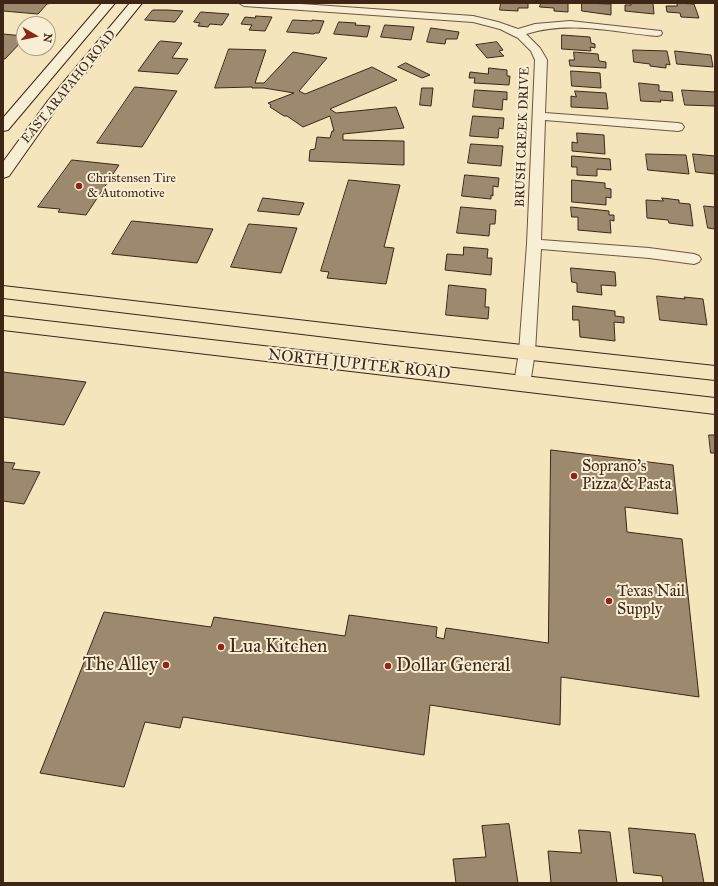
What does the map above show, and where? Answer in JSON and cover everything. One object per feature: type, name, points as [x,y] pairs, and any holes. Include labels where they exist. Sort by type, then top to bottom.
[{"type":"main road","name":"EAST ARAPAHO ROAD","points":[[3,127],[109,3]]},
{"type":"main road","name":"EAST ARAPAHO ROAD","points":[[3,173],[52,105],[136,3]]},
{"type":"main road","points":[[47,75],[78,74]]},
{"type":"main road","name":"NORTH JUPITER ROAD","points":[[3,292],[715,373]]},
{"type":"main road","points":[[187,346],[199,315]]},
{"type":"main road","name":"NORTH JUPITER ROAD","points":[[3,323],[187,346],[715,406]]},
{"type":"street","name":"BRUSH CREEK DRIVE","points":[[244,3],[473,19],[500,26],[517,34],[529,41],[536,49],[541,60],[534,244],[527,352],[522,384]]},
{"type":"street","points":[[517,34],[538,27],[581,23],[615,27],[630,31],[657,33]]},
{"type":"street","points":[[538,116],[678,127]]},
{"type":"street","points":[[534,244],[649,253],[694,260]]},
{"type":"building","points":[[3,3],[52,3],[47,4],[38,14],[3,11]]},
{"type":"building","points":[[501,3],[528,3],[528,8],[518,8],[518,11],[500,10]]},
{"type":"building","points":[[541,3],[568,3],[568,12],[554,11],[554,8],[540,7]]},
{"type":"building","points":[[582,3],[611,4],[611,15],[582,11]]},
{"type":"building","points":[[630,3],[653,3],[654,14],[625,11],[625,5],[631,5]]},
{"type":"building","points":[[677,3],[694,4],[699,18],[681,17],[680,13],[667,12],[666,6],[677,6]]},
{"type":"building","points":[[153,10],[183,11],[175,22],[145,20]]},
{"type":"building","points":[[201,12],[229,14],[222,25],[210,24],[208,27],[198,26],[200,23],[194,22]]},
{"type":"building","points":[[256,16],[272,17],[265,31],[249,30],[252,25],[241,24],[245,17],[255,18]]},
{"type":"building","points":[[293,20],[324,21],[319,33],[287,32]]},
{"type":"building","points":[[339,22],[370,26],[367,37],[334,34]]},
{"type":"building","points":[[385,25],[414,27],[411,40],[381,37]]},
{"type":"building","points":[[431,28],[459,32],[457,39],[446,39],[445,44],[427,42]]},
{"type":"building","points":[[3,34],[16,35],[16,47],[5,59],[3,59]]},
{"type":"building","points":[[562,35],[590,37],[591,43],[595,44],[595,48],[590,47],[591,51],[562,49]]},
{"type":"building","points":[[159,42],[182,43],[172,58],[188,59],[178,74],[138,71]]},
{"type":"building","points":[[497,42],[503,50],[499,51],[504,56],[487,58],[476,45]]},
{"type":"building","points":[[229,49],[266,50],[255,83],[264,83],[293,52],[327,58],[299,91],[305,94],[372,67],[397,80],[330,109],[336,113],[396,107],[404,128],[343,134],[343,140],[404,141],[404,165],[309,161],[310,150],[315,149],[317,137],[330,138],[332,131],[334,131],[330,116],[303,127],[270,107],[271,105],[268,103],[294,93],[252,87],[215,88]]},
{"type":"building","points":[[633,50],[667,51],[670,65],[666,64],[666,68],[634,62]]},
{"type":"building","points":[[675,51],[711,55],[713,67],[677,64]]},
{"type":"building","points":[[574,52],[598,54],[599,61],[606,62],[606,68],[570,66],[569,60],[574,60]]},
{"type":"building","points":[[406,63],[430,75],[422,78],[398,67]]},
{"type":"building","points":[[489,68],[507,70],[507,76],[510,76],[509,85],[474,83],[475,78],[469,78],[470,72],[488,74]]},
{"type":"building","points":[[571,71],[600,73],[601,88],[572,86]]},
{"type":"building","points":[[639,83],[659,85],[659,91],[672,92],[673,101],[641,101]]},
{"type":"building","points":[[135,87],[177,91],[142,147],[97,143]]},
{"type":"building","points":[[422,88],[433,88],[431,106],[420,105]]},
{"type":"building","points":[[475,90],[507,92],[507,100],[503,99],[502,110],[473,107]]},
{"type":"building","points":[[682,90],[715,92],[715,106],[685,105]]},
{"type":"building","points":[[575,91],[606,93],[608,109],[571,107],[571,96],[576,97]]},
{"type":"building","points":[[473,116],[504,118],[503,129],[499,128],[498,138],[470,136]]},
{"type":"building","points":[[577,133],[604,135],[605,154],[572,151],[572,142],[577,143]]},
{"type":"building","points":[[471,144],[503,146],[501,166],[468,163]]},
{"type":"building","points":[[646,154],[686,155],[689,174],[648,170]]},
{"type":"building","points":[[693,154],[715,156],[715,174],[696,172]]},
{"type":"building","points":[[572,156],[610,159],[611,170],[597,169],[597,176],[577,175],[577,167],[572,167]]},
{"type":"building","name":"Christensen Tire & Automotive","points":[[72,160],[119,165],[86,215],[58,212],[60,209],[38,207]]},
{"type":"building","points":[[465,175],[499,178],[498,187],[493,186],[493,196],[491,195],[491,199],[462,196]]},
{"type":"building","points":[[349,180],[400,185],[384,247],[394,248],[386,284],[327,278],[329,272],[321,271]]},
{"type":"building","points":[[572,180],[605,183],[605,188],[611,189],[611,198],[606,197],[606,205],[572,202]]},
{"type":"building","points":[[263,198],[304,203],[299,215],[258,211]]},
{"type":"building","points":[[662,198],[679,200],[679,203],[690,204],[693,226],[669,223],[668,220],[647,218],[646,200],[663,201]]},
{"type":"building","points":[[704,206],[715,207],[715,229],[708,228]]},
{"type":"building","points":[[461,207],[496,210],[495,224],[490,224],[489,236],[457,233]]},
{"type":"building","points":[[571,207],[609,211],[609,215],[614,215],[614,221],[610,220],[611,233],[578,230],[578,217],[572,217]]},
{"type":"building","points":[[132,221],[213,229],[197,263],[112,254]]},
{"type":"building","points":[[249,224],[297,228],[281,273],[231,267]]},
{"type":"building","points":[[464,247],[488,249],[487,258],[492,258],[491,275],[445,270],[447,254],[463,255]]},
{"type":"building","points":[[571,268],[615,272],[616,286],[601,285],[602,295],[577,292],[577,283],[572,282]]},
{"type":"building","points":[[449,285],[486,289],[485,307],[489,307],[488,319],[446,315]]},
{"type":"building","points":[[657,296],[703,299],[707,325],[660,320]]},
{"type":"building","points":[[573,306],[615,311],[615,316],[624,317],[624,323],[614,322],[615,341],[580,337],[579,320],[573,320]]},
{"type":"building","points":[[3,372],[86,382],[64,425],[3,417]]},
{"type":"building","points":[[709,435],[715,435],[715,453],[711,453]]},
{"type":"building","points":[[551,450],[673,465],[678,514],[625,507],[627,532],[682,539],[699,697],[561,677],[560,725],[430,705],[424,755],[183,717],[180,728],[145,722],[124,787],[40,773],[104,612],[211,627],[214,617],[345,636],[349,615],[437,627],[436,637],[444,639],[446,628],[548,643]]},
{"type":"building","points":[[3,462],[15,463],[12,469],[40,472],[24,504],[3,501]]},
{"type":"building","points":[[509,824],[518,883],[456,883],[453,859],[486,857],[482,826]]},
{"type":"building","points":[[629,828],[695,834],[704,883],[663,883],[662,876],[634,873]]},
{"type":"building","points":[[579,830],[610,832],[617,883],[551,883],[548,851],[581,853]]},
{"type":"place","name":"Christensen Tire & Automotive","points":[[79,186]]},
{"type":"place","name":"Soprano’s Pizza & Pasta","points":[[574,476]]},
{"type":"place","name":"Texas Nail Supply","points":[[609,601]]},
{"type":"place","name":"Lua Kitchen","points":[[221,647]]},
{"type":"place","name":"The Alley","points":[[166,665]]},
{"type":"place","name":"Dollar General","points":[[388,666]]}]
